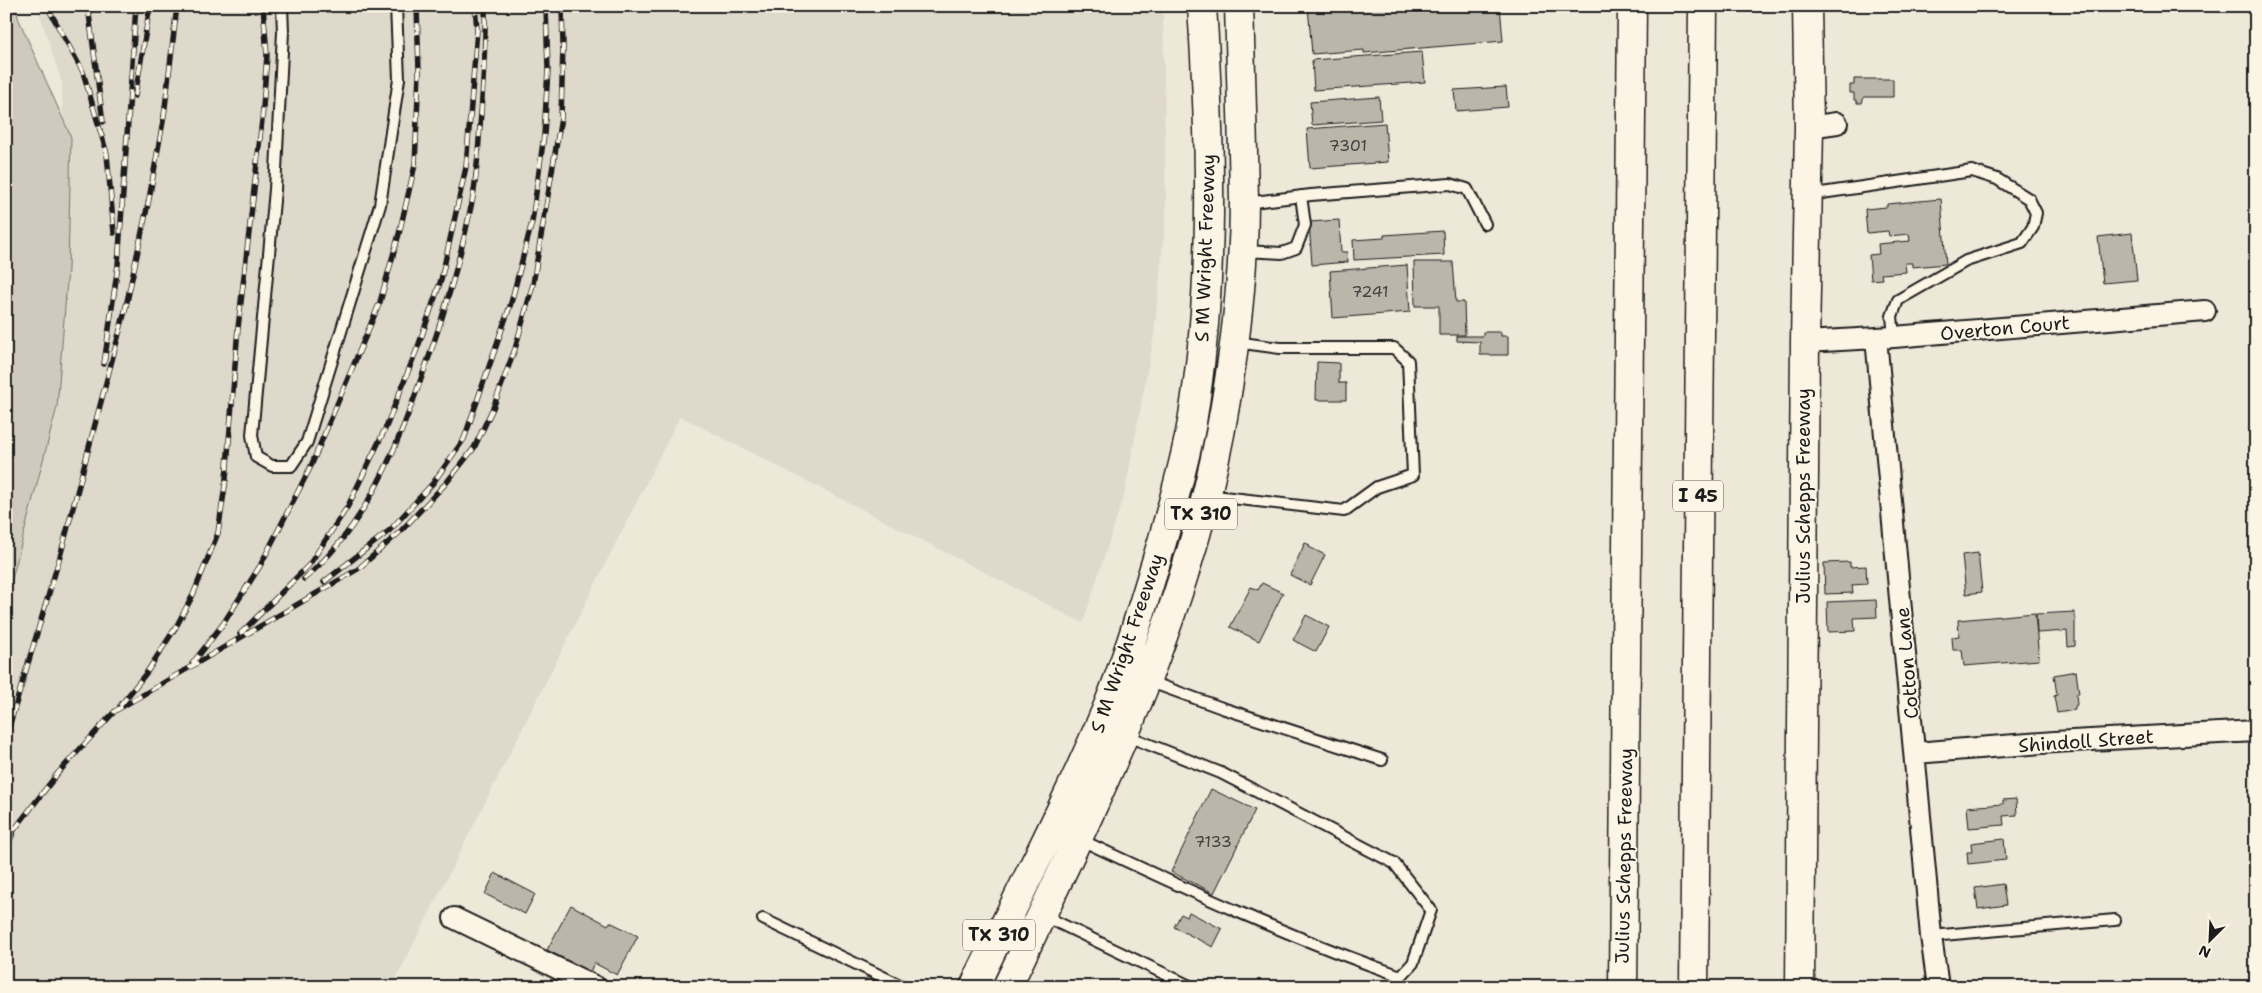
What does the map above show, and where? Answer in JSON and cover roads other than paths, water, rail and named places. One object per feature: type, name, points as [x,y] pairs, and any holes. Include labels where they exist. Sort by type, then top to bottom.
[{"type":"main road","name":"S M Wright Freeway","points":[[974,987],[1108,706],[1141,613],[1168,520],[1188,441],[1202,347],[1209,274],[1208,106],[1202,6]]},
{"type":"main road","name":"S M Wright Freeway","points":[[1007,987],[1078,839],[1147,681],[1176,599],[1206,494],[1225,407],[1234,342],[1242,251],[1244,203],[1240,6]]},
{"type":"main road","name":"Julius Schepps Freeway","points":[[1623,987],[1632,6]]},
{"type":"main road","name":"I 45","points":[[1694,987],[1703,6]]},
{"type":"main road","name":"Julius Schepps Freeway","points":[[1800,987],[1805,342],[1809,127],[1807,6]]},
{"type":"street","points":[[1809,127],[1837,123]]},
{"type":"street","name":"Overton Court","points":[[1805,342],[1885,338],[2205,311]]},
{"type":"street","name":"Cotton Lane","points":[[1885,338],[1916,753],[1931,936],[1938,987]]},
{"type":"street","name":"Shindoll Street","points":[[1916,753],[2054,742],[2256,731]]},
{"type":"street","points":[[454,918],[596,987]]},
{"type":"lane","points":[[282,6],[283,32],[275,190],[252,435],[256,457],[272,466],[291,466],[306,442],[380,205],[399,79],[396,6]]},
{"type":"lane","points":[[1808,195],[1972,171],[1997,179],[2029,199],[2036,213],[2034,227],[2022,243],[1966,261],[1898,300],[1885,338]]},
{"type":"lane","points":[[1244,203],[1301,196],[1450,184],[1467,189],[1485,224]]},
{"type":"lane","points":[[1242,251],[1282,252],[1296,248],[1305,225],[1301,196]]},
{"type":"lane","points":[[1206,494],[1344,512],[1377,487],[1413,475],[1408,361],[1394,348],[1280,348],[1234,342]]},
{"type":"lane","points":[[1147,681],[1222,708],[1382,760]]},
{"type":"lane","points":[[1078,839],[1170,883],[1331,952],[1401,976],[1413,962],[1431,910],[1394,863],[1221,773],[1125,735]]},
{"type":"lane","points":[[1041,915],[1192,987]]},
{"type":"lane","points":[[763,919],[904,987]]},
{"type":"lane","points":[[1931,936],[2115,920]]},
{"type":"railway","points":[[47,6],[83,72],[107,154],[114,233]]},
{"type":"railway","points":[[88,6],[103,122]]},
{"type":"railway","points":[[104,364],[118,265],[136,6]]},
{"type":"railway","points":[[135,96],[150,6]]},
{"type":"railway","points":[[6,737],[61,553],[125,311],[149,199],[164,116],[177,6]]},
{"type":"railway","points":[[120,706],[147,672],[176,627],[193,595],[218,533],[226,479],[238,328],[262,120],[267,55],[263,6]]},
{"type":"railway","points":[[192,664],[223,624],[260,566],[311,466],[380,302],[399,234],[415,165],[419,72],[417,6]]},
{"type":"railway","points":[[240,634],[309,565],[348,506],[386,427],[419,344],[441,280],[466,167],[477,30],[475,6]]},
{"type":"railway","points":[[304,579],[343,539],[359,516],[386,468],[441,321],[461,250],[475,184],[483,82],[485,6]]},
{"type":"railway","points":[[324,582],[390,530],[433,483],[464,439],[511,303],[532,222],[544,135],[548,70],[546,6]]},
{"type":"railway","points":[[6,851],[14,830],[58,773],[115,711],[358,569],[400,532],[447,482],[474,448],[493,408],[515,349],[533,284],[561,118],[562,6]]}]
